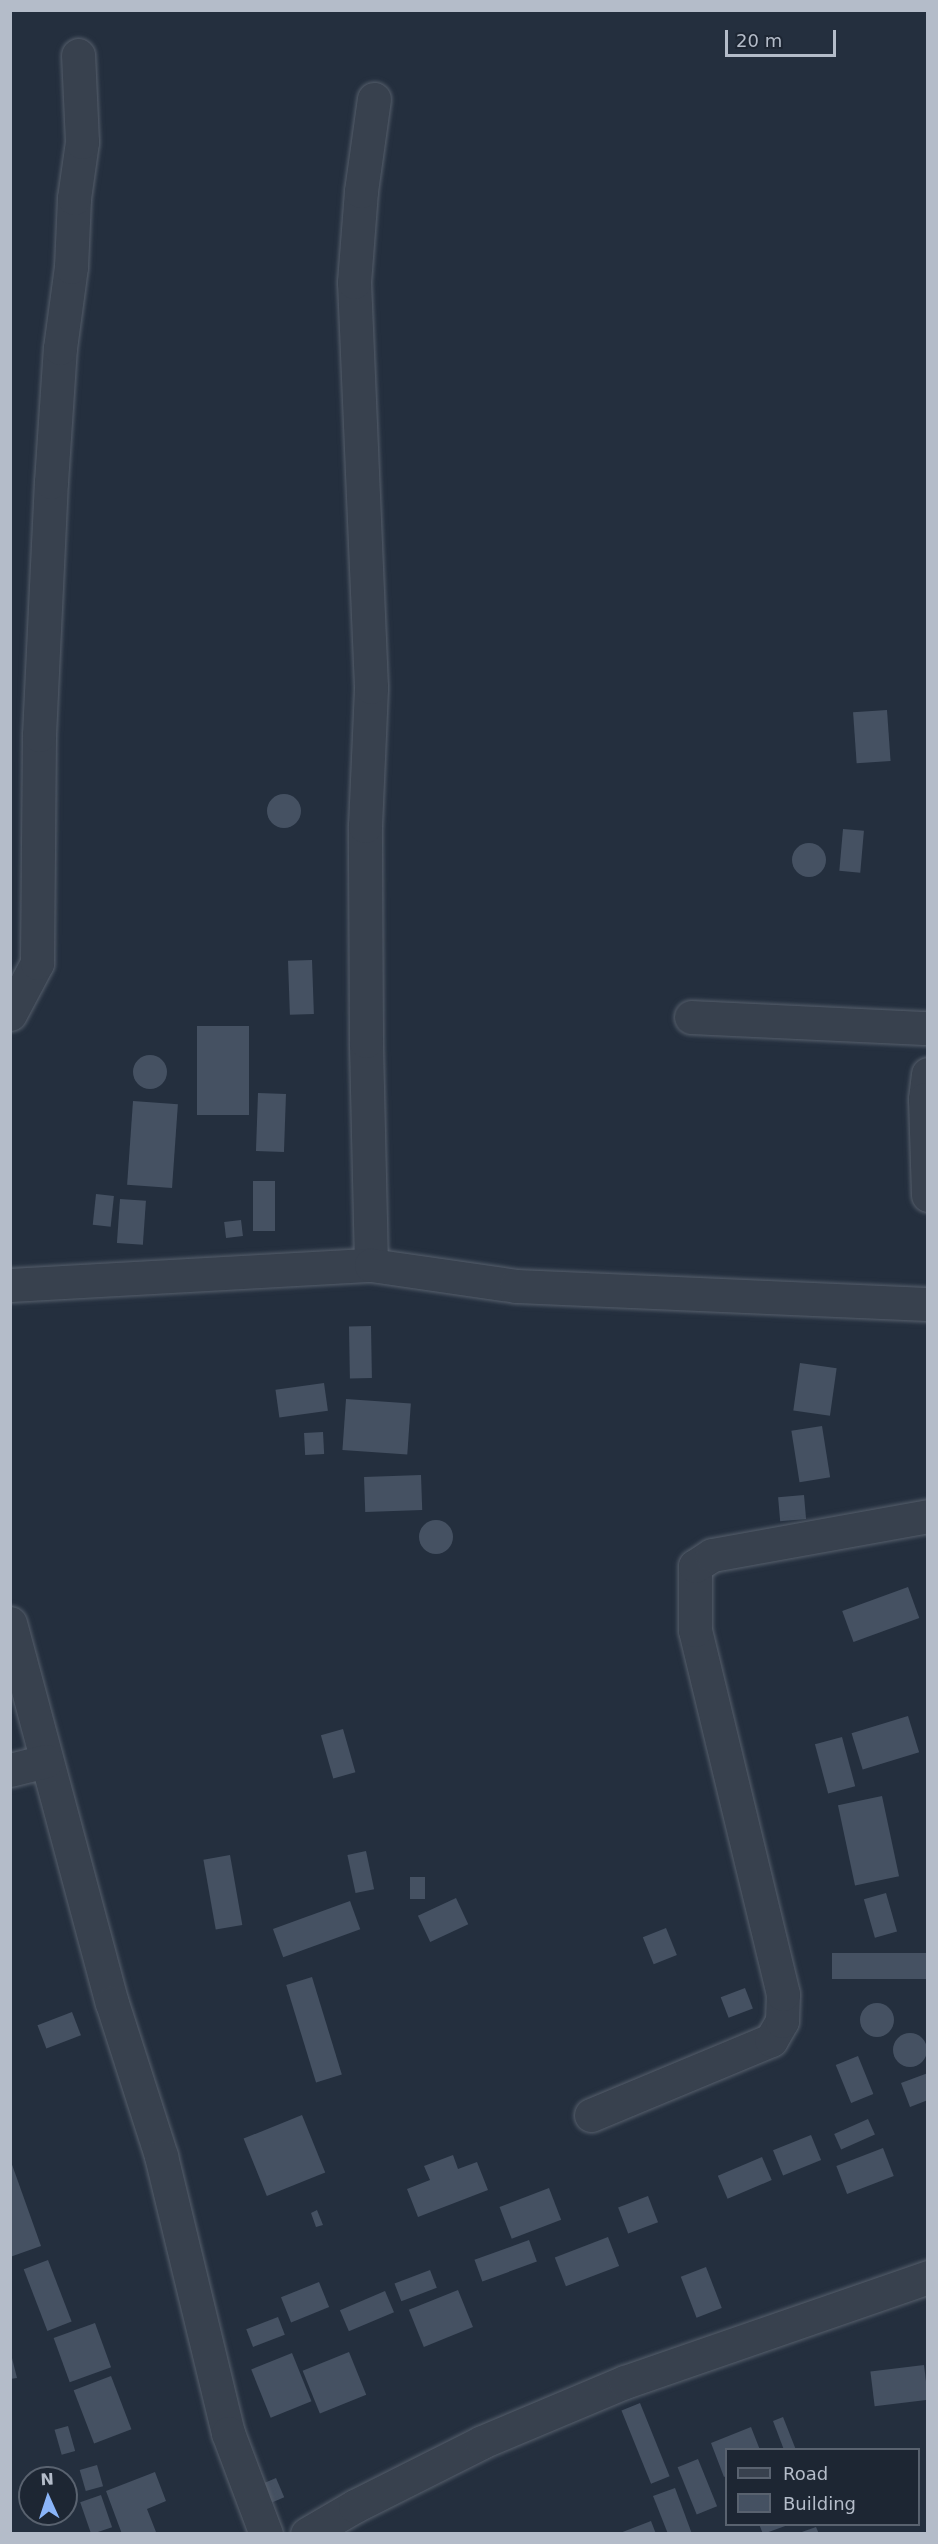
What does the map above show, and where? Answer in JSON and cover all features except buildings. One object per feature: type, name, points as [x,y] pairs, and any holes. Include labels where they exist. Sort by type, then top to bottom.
[{"type":"street","points":[[10,1014],[37,963],[39,735],[60,348],[71,267],[74,198],[82,141],[78,55]]},
{"type":"street","points":[[371,1265],[366,1041],[365,826],[371,687],[354,282],[361,190],[374,99]]},
{"type":"street","points":[[691,1017],[927,1028]]},
{"type":"street","points":[[927,1074],[927,1195]]},
{"type":"street","points":[[10,1286],[371,1265],[516,1286],[927,1305]]},
{"type":"street","points":[[591,2115],[771,2040],[782,2021],[783,1994],[695,1630],[695,1566],[712,1555],[927,1516]]},
{"type":"street","points":[[10,1623],[112,2003],[161,2156],[228,2433],[266,2534]]},
{"type":"street","points":[[10,1770],[46,1761]]},
{"type":"street","points":[[307,2534],[355,2506],[482,2442],[625,2382],[927,2277]]}]
